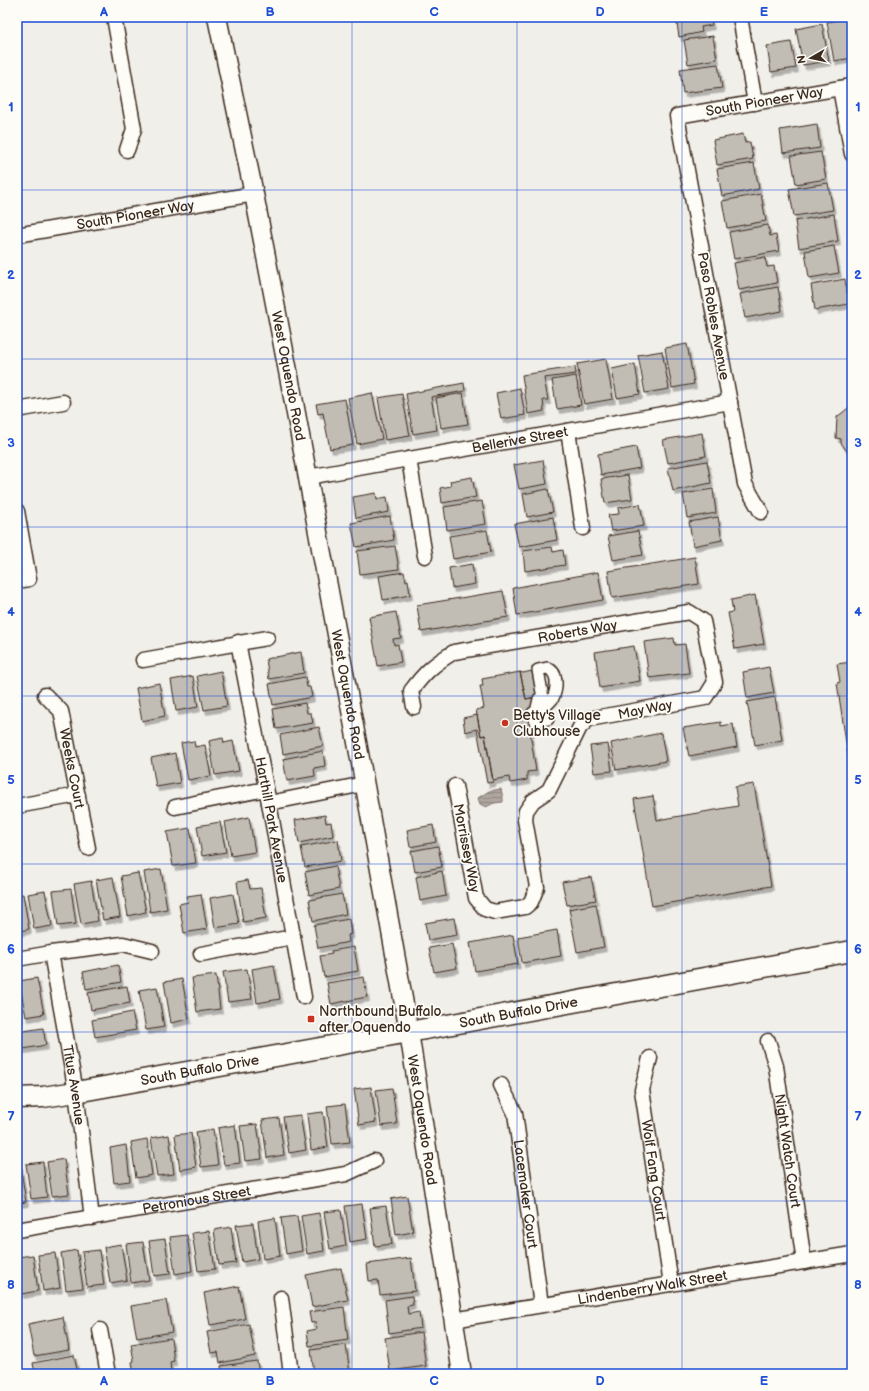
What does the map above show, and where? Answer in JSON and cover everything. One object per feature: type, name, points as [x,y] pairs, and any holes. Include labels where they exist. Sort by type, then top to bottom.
[{"type":"main road","name":"South Buffalo Drive","points":[[17,1098],[44,1097],[76,1092],[852,951]]},
{"type":"main road","name":"South Buffalo Drive","points":[[17,1106],[44,1097]]},
{"type":"street","points":[[114,17],[134,129],[127,150]]},
{"type":"street","name":"West Oquendo Road","points":[[217,17],[254,194],[308,477],[409,1032],[462,1374]]},
{"type":"street","points":[[740,17],[755,102]]},
{"type":"street","points":[[846,87],[852,154]]},
{"type":"street","name":"South Pioneer Way","points":[[677,116],[846,87]]},
{"type":"street","name":"Paso Robles Avenue","points":[[677,116],[745,484],[761,512]]},
{"type":"street","name":"South Pioneer Way","points":[[17,235],[254,194]]},
{"type":"street","points":[[17,410],[63,402]]},
{"type":"street","name":"Bellerive Street","points":[[308,477],[730,402]]},
{"type":"street","points":[[568,431],[584,528]]},
{"type":"street","points":[[409,459],[425,556]]},
{"type":"street","points":[[17,511],[23,580]]},
{"type":"street","name":"Roberts Way","points":[[414,707],[411,691],[423,675],[437,662],[454,652],[689,612],[703,621],[714,682],[710,689]]},
{"type":"street","points":[[143,660],[267,638]]},
{"type":"street","name":"Harthill Park Avenue","points":[[238,642],[268,796],[304,997]]},
{"type":"street","points":[[547,668],[552,670],[556,682],[556,689],[552,700],[546,705],[545,714],[548,720],[535,721],[533,713],[536,712],[539,699],[543,698],[538,670],[547,668]]},
{"type":"street","name":"May Way","points":[[486,909],[495,912],[524,907],[531,902],[537,887],[525,820],[526,811],[533,801],[549,790],[580,727],[589,719],[705,698],[710,689]]},
{"type":"street","name":"Weeks Court","points":[[45,695],[61,712],[88,848]]},
{"type":"street","points":[[175,807],[364,784]]},
{"type":"street","name":"Morrissey Way","points":[[454,786],[476,898],[486,909]]},
{"type":"street","points":[[17,806],[78,795]]},
{"type":"street","points":[[201,954],[293,937]]},
{"type":"street","points":[[17,959],[123,944],[152,951]]},
{"type":"street","name":"Titus Avenue","points":[[51,953],[76,1092],[92,1218]]},
{"type":"street","name":"Night Watch Court","points":[[768,1041],[776,1066],[804,1262]]},
{"type":"street","name":"Wolf Fang Court","points":[[650,1058],[642,1090],[671,1284]]},
{"type":"street","name":"Lacemaker Court","points":[[501,1085],[515,1113],[541,1305]]},
{"type":"street","name":"Petronious Street","points":[[17,1230],[346,1174],[374,1161]]},
{"type":"street","name":"Lindenberry Walk Street","points":[[453,1320],[852,1254]]},
{"type":"street","points":[[281,1298],[292,1374]]},
{"type":"street","points":[[100,1330],[108,1374]]},
{"type":"shaded area","points":[[501,789],[503,802],[494,803],[486,807],[480,804],[478,798],[489,791]]},
{"type":"building","points":[[676,17],[710,17],[712,25],[701,27],[702,32],[679,37]]},
{"type":"building","points":[[852,18],[852,58],[834,61],[827,22]]},
{"type":"building","points":[[822,24],[829,61],[803,65],[796,29]]},
{"type":"building","points":[[713,36],[717,59],[688,64],[684,40]]},
{"type":"building","points":[[791,42],[796,68],[771,72],[767,46]]},
{"type":"building","points":[[718,64],[722,88],[683,93],[680,69]]},
{"type":"building","points":[[817,124],[820,148],[783,153],[780,130]]},
{"type":"building","points":[[743,134],[745,143],[750,142],[753,159],[717,165],[713,140]]},
{"type":"building","points":[[821,152],[826,179],[796,184],[791,156]]},
{"type":"building","points":[[754,163],[759,189],[722,196],[717,169]]},
{"type":"building","points":[[828,183],[833,210],[794,216],[789,189]]},
{"type":"building","points":[[761,194],[766,221],[727,228],[722,201]]},
{"type":"building","points":[[834,214],[838,241],[799,248],[795,221]]},
{"type":"building","points":[[768,225],[770,236],[776,235],[779,251],[734,259],[729,232]]},
{"type":"building","points":[[834,246],[839,273],[809,278],[805,251]]},
{"type":"building","points":[[765,257],[767,267],[774,266],[777,283],[739,290],[734,263]]},
{"type":"building","points":[[845,279],[849,304],[815,310],[811,285]]},
{"type":"building","points":[[778,287],[782,311],[745,318],[740,294]]},
{"type":"building","points":[[687,344],[694,384],[672,388],[665,348]]},
{"type":"building","points":[[662,351],[669,389],[645,393],[638,355]]},
{"type":"building","points":[[606,359],[613,399],[584,404],[577,364]]},
{"type":"building","points":[[635,364],[640,394],[617,398],[612,369]]},
{"type":"building","points":[[575,367],[576,374],[544,378],[548,400],[543,400],[544,411],[528,414],[522,375]]},
{"type":"building","points":[[576,376],[581,405],[557,409],[552,380]]},
{"type":"building","points":[[464,383],[465,391],[431,397],[437,430],[413,434],[406,394]]},
{"type":"building","points":[[520,388],[525,415],[501,419],[496,393]]},
{"type":"building","points":[[372,393],[382,439],[357,444],[348,398]]},
{"type":"building","points":[[463,393],[468,424],[441,428],[436,398]]},
{"type":"building","points":[[402,394],[410,436],[385,440],[378,398]]},
{"type":"building","points":[[345,399],[353,445],[330,449],[323,413],[318,414],[316,404]]},
{"type":"building","points":[[852,405],[852,454],[849,454],[841,443],[841,439],[836,438],[837,417]]},
{"type":"building","points":[[702,433],[706,456],[668,463],[663,440]]},
{"type":"building","points":[[636,447],[640,468],[601,475],[598,454]]},
{"type":"building","points":[[543,460],[547,484],[519,489],[514,465]]},
{"type":"building","points":[[707,461],[711,483],[673,491],[668,468]]},
{"type":"building","points":[[628,475],[632,499],[605,503],[601,479]]},
{"type":"building","points":[[472,477],[476,497],[442,503],[440,488],[451,486],[450,481]]},
{"type":"building","points":[[548,489],[553,512],[527,517],[523,494]]},
{"type":"building","points":[[713,489],[716,513],[687,518],[683,494]]},
{"type":"building","points":[[376,493],[377,499],[387,497],[389,512],[356,518],[353,497]]},
{"type":"building","points":[[482,501],[486,524],[447,530],[444,507]]},
{"type":"building","points":[[640,504],[644,526],[611,531],[608,515],[619,514],[618,508]]},
{"type":"building","points":[[390,516],[394,540],[356,547],[351,523]]},
{"type":"building","points":[[553,517],[557,540],[519,547],[514,524]]},
{"type":"building","points":[[718,517],[722,540],[693,546],[689,522]]},
{"type":"building","points":[[487,530],[491,552],[453,559],[449,536]]},
{"type":"building","points":[[638,531],[643,555],[613,560],[608,536]]},
{"type":"building","points":[[395,546],[399,569],[360,574],[357,551]]},
{"type":"building","points":[[552,547],[553,552],[563,550],[565,565],[525,571],[523,551]]},
{"type":"building","points":[[695,557],[699,584],[612,598],[608,571]]},
{"type":"building","points":[[472,564],[475,584],[452,588],[449,568]]},
{"type":"building","points":[[404,572],[406,581],[408,580],[410,595],[383,600],[379,576]]},
{"type":"building","points":[[598,572],[603,600],[517,615],[513,588]]},
{"type":"building","points":[[503,591],[508,617],[421,632],[417,605]]},
{"type":"building","points":[[755,595],[764,644],[735,649],[728,613],[733,612],[731,600]]},
{"type":"building","points":[[396,612],[401,638],[393,639],[394,645],[398,644],[401,662],[378,666],[369,617]]},
{"type":"building","points":[[674,638],[675,645],[685,644],[689,673],[649,678],[644,642]]},
{"type":"building","points":[[634,646],[640,681],[600,688],[595,652]]},
{"type":"building","points":[[301,652],[304,673],[269,679],[266,659]]},
{"type":"building","points":[[850,652],[852,652],[852,782],[837,683],[840,682],[837,664],[851,662]]},
{"type":"building","points":[[769,667],[774,693],[747,698],[743,672]]},
{"type":"building","points":[[221,671],[227,706],[204,710],[197,676]]},
{"type":"building","points":[[532,671],[537,697],[526,699],[520,672],[523,673]]},
{"type":"building","name":"Betty's Village Clubhouse","points":[[520,672],[526,699],[540,696],[530,713],[533,731],[530,732],[536,771],[527,772],[527,780],[510,783],[509,777],[493,780],[485,735],[481,736],[476,710],[484,708],[480,686],[483,686],[482,679]]},
{"type":"building","points":[[193,676],[198,707],[176,711],[171,680]]},
{"type":"building","points":[[305,677],[307,687],[310,687],[312,697],[273,705],[269,684]]},
{"type":"building","points":[[159,683],[165,716],[142,721],[136,688]]},
{"type":"building","points":[[775,697],[782,740],[755,745],[747,702]]},
{"type":"building","points":[[305,703],[307,713],[311,713],[313,723],[276,729],[273,709]]},
{"type":"building","points":[[477,715],[481,736],[485,735],[493,782],[487,783],[477,729],[465,732],[463,718]]},
{"type":"building","points":[[721,722],[721,726],[733,724],[737,747],[689,756],[683,728]]},
{"type":"building","points":[[319,727],[323,746],[283,754],[280,735]]},
{"type":"building","points":[[661,733],[666,761],[616,770],[611,743]]},
{"type":"building","points":[[223,738],[224,743],[233,741],[239,771],[215,775],[209,741]]},
{"type":"building","points":[[194,741],[195,747],[205,745],[211,776],[188,780],[181,743]]},
{"type":"building","points":[[608,744],[612,771],[594,773],[590,746]]},
{"type":"building","points":[[323,751],[325,766],[314,768],[315,776],[287,781],[283,759]]},
{"type":"building","points":[[175,753],[180,783],[156,787],[151,758]]},
{"type":"building","points":[[754,784],[771,886],[652,906],[634,799],[653,796],[657,820],[738,806],[735,787]]},
{"type":"building","points":[[325,815],[326,823],[331,822],[333,836],[299,843],[295,820]]},
{"type":"building","points":[[249,817],[255,852],[231,856],[225,822]]},
{"type":"building","points":[[220,822],[226,852],[202,856],[197,826]]},
{"type":"building","points":[[433,825],[436,842],[410,847],[407,830]]},
{"type":"building","points":[[190,828],[196,863],[173,866],[167,832]]},
{"type":"building","points":[[338,840],[341,861],[305,867],[301,847]]},
{"type":"building","points":[[438,846],[442,867],[415,872],[411,851]]},
{"type":"building","points":[[335,866],[339,889],[309,895],[305,872]]},
{"type":"building","points":[[161,869],[167,909],[150,912],[144,872]]},
{"type":"building","points":[[442,871],[446,896],[420,901],[416,877]]},
{"type":"building","points":[[138,873],[146,912],[128,916],[121,876]]},
{"type":"building","points":[[113,877],[120,917],[103,920],[96,880]]},
{"type":"building","points":[[591,877],[596,900],[567,905],[562,882]]},
{"type":"building","points":[[248,880],[250,889],[261,888],[266,918],[243,922],[237,882]]},
{"type":"building","points":[[91,881],[98,921],[81,924],[74,884]]},
{"type":"building","points":[[71,889],[76,924],[58,926],[53,891]]},
{"type":"building","points":[[45,891],[52,926],[34,929],[28,894]]},
{"type":"building","points":[[23,894],[29,929],[17,932],[17,895]]},
{"type":"building","points":[[201,894],[207,929],[184,933],[179,904],[188,902],[187,896]]},
{"type":"building","points":[[233,894],[239,924],[215,928],[210,898]]},
{"type":"building","points":[[342,894],[346,914],[313,921],[309,900]]},
{"type":"building","points":[[596,904],[604,947],[577,952],[569,909]]},
{"type":"building","points":[[454,918],[457,935],[428,940],[425,923]]},
{"type":"building","points":[[349,919],[351,934],[348,935],[349,942],[318,948],[314,925]]},
{"type":"building","points":[[557,930],[561,956],[522,963],[518,937]]},
{"type":"building","points":[[513,935],[518,964],[475,971],[470,943]]},
{"type":"building","points":[[452,944],[457,968],[434,972],[429,948]]},
{"type":"building","points":[[354,947],[358,971],[324,977],[320,956],[332,954],[331,951]]},
{"type":"building","points":[[118,965],[121,982],[86,989],[83,972]]},
{"type":"building","points":[[274,965],[280,999],[257,1003],[252,969]]},
{"type":"building","points":[[247,969],[252,999],[228,1002],[223,972]]},
{"type":"building","points":[[216,975],[220,1009],[197,1012],[192,978]]},
{"type":"building","points":[[364,977],[367,997],[331,1004],[327,983]]},
{"type":"building","points":[[37,978],[44,1014],[26,1017],[19,981]]},
{"type":"building","points":[[182,979],[189,1019],[171,1023],[164,982]]},
{"type":"building","points":[[127,986],[130,1003],[91,1010],[88,993]]},
{"type":"building","points":[[157,987],[164,1027],[146,1030],[139,990]]},
{"type":"building","points":[[17,994],[21,1018],[17,1019]]},
{"type":"building","points":[[132,1012],[136,1030],[95,1037],[92,1020]]},
{"type":"building","points":[[43,1028],[46,1045],[17,1050],[17,1032]]},
{"type":"building","points":[[371,1087],[376,1122],[359,1125],[354,1089]]},
{"type":"building","points":[[392,1088],[397,1124],[381,1126],[376,1090]]},
{"type":"building","points":[[345,1104],[350,1142],[332,1144],[327,1106]]},
{"type":"building","points":[[323,1112],[328,1147],[311,1150],[307,1114]]},
{"type":"building","points":[[300,1115],[306,1150],[289,1153],[283,1117]]},
{"type":"building","points":[[279,1118],[284,1155],[267,1158],[262,1120]]},
{"type":"building","points":[[257,1124],[262,1159],[245,1161],[240,1126]]},
{"type":"building","points":[[235,1125],[240,1163],[224,1165],[218,1128]]},
{"type":"building","points":[[213,1129],[218,1165],[201,1167],[196,1132]]},
{"type":"building","points":[[191,1133],[196,1167],[180,1170],[175,1135]]},
{"type":"building","points":[[169,1135],[174,1174],[157,1176],[151,1138]]},
{"type":"building","points":[[147,1139],[152,1175],[136,1178],[131,1142]]},
{"type":"building","points":[[126,1145],[130,1181],[114,1183],[110,1148]]},
{"type":"building","points":[[64,1159],[69,1194],[52,1196],[47,1162]]},
{"type":"building","points":[[43,1162],[47,1197],[31,1199],[26,1164]]},
{"type":"building","points":[[17,1164],[20,1164],[26,1202],[17,1203]]},
{"type":"building","points":[[407,1196],[413,1232],[396,1235],[391,1199]]},
{"type":"building","points":[[362,1204],[367,1239],[350,1242],[345,1206]]},
{"type":"building","points":[[386,1206],[392,1244],[375,1246],[370,1208]]},
{"type":"building","points":[[341,1210],[346,1246],[330,1249],[324,1212]]},
{"type":"building","points":[[319,1213],[324,1251],[307,1254],[301,1216]]},
{"type":"building","points":[[297,1216],[302,1251],[286,1254],[281,1218]]},
{"type":"building","points":[[275,1218],[280,1256],[263,1259],[258,1221]]},
{"type":"building","points":[[253,1223],[258,1259],[242,1262],[236,1225]]},
{"type":"building","points":[[231,1227],[236,1263],[219,1265],[214,1230]]},
{"type":"building","points":[[209,1231],[215,1269],[198,1271],[192,1233]]},
{"type":"building","points":[[187,1235],[192,1271],[175,1274],[170,1237]]},
{"type":"building","points":[[165,1239],[170,1274],[154,1276],[149,1241]]},
{"type":"building","points":[[143,1242],[149,1280],[131,1283],[126,1244]]},
{"type":"building","points":[[121,1244],[127,1280],[110,1283],[104,1247]]},
{"type":"building","points":[[77,1250],[83,1288],[66,1290],[61,1253]]},
{"type":"building","points":[[99,1250],[104,1285],[87,1287],[82,1252]]},
{"type":"building","points":[[55,1253],[60,1288],[43,1291],[38,1255]]},
{"type":"building","points":[[33,1255],[38,1291],[21,1294],[17,1257]]},
{"type":"building","points":[[411,1258],[415,1291],[380,1295],[378,1280],[369,1281],[367,1264]]},
{"type":"building","points":[[341,1268],[348,1300],[312,1307],[306,1275]]},
{"type":"building","points":[[239,1286],[245,1319],[210,1325],[204,1293]]},
{"type":"building","points":[[412,1296],[413,1305],[407,1306],[408,1314],[419,1312],[421,1328],[389,1333],[385,1300]]},
{"type":"building","points":[[166,1300],[172,1332],[137,1338],[131,1306]]},
{"type":"building","points":[[344,1307],[348,1340],[309,1346],[307,1331],[317,1329],[316,1322],[311,1323],[309,1312]]},
{"type":"building","points":[[63,1317],[69,1350],[34,1356],[28,1324]]},
{"type":"building","points":[[249,1324],[255,1356],[220,1363],[218,1352],[211,1353],[207,1332]]},
{"type":"building","points":[[421,1332],[426,1366],[390,1371],[385,1338]]},
{"type":"building","points":[[171,1338],[174,1361],[170,1362],[171,1372],[134,1374],[132,1362],[134,1361],[131,1344]]},
{"type":"building","points":[[346,1345],[350,1374],[314,1374],[311,1350]]},
{"type":"building","points":[[74,1355],[78,1374],[35,1374],[33,1363]]},
{"type":"building","points":[[257,1361],[259,1374],[222,1374],[221,1366]]},
{"type":"building","points":[[427,1371],[427,1374],[407,1374]]},
{"type":"place","name":"Betty's Village Clubhouse","points":[[505,723]]},
{"type":"place","name":"Northbound Buffalo after Oquendo","points":[[311,1019]]}]
